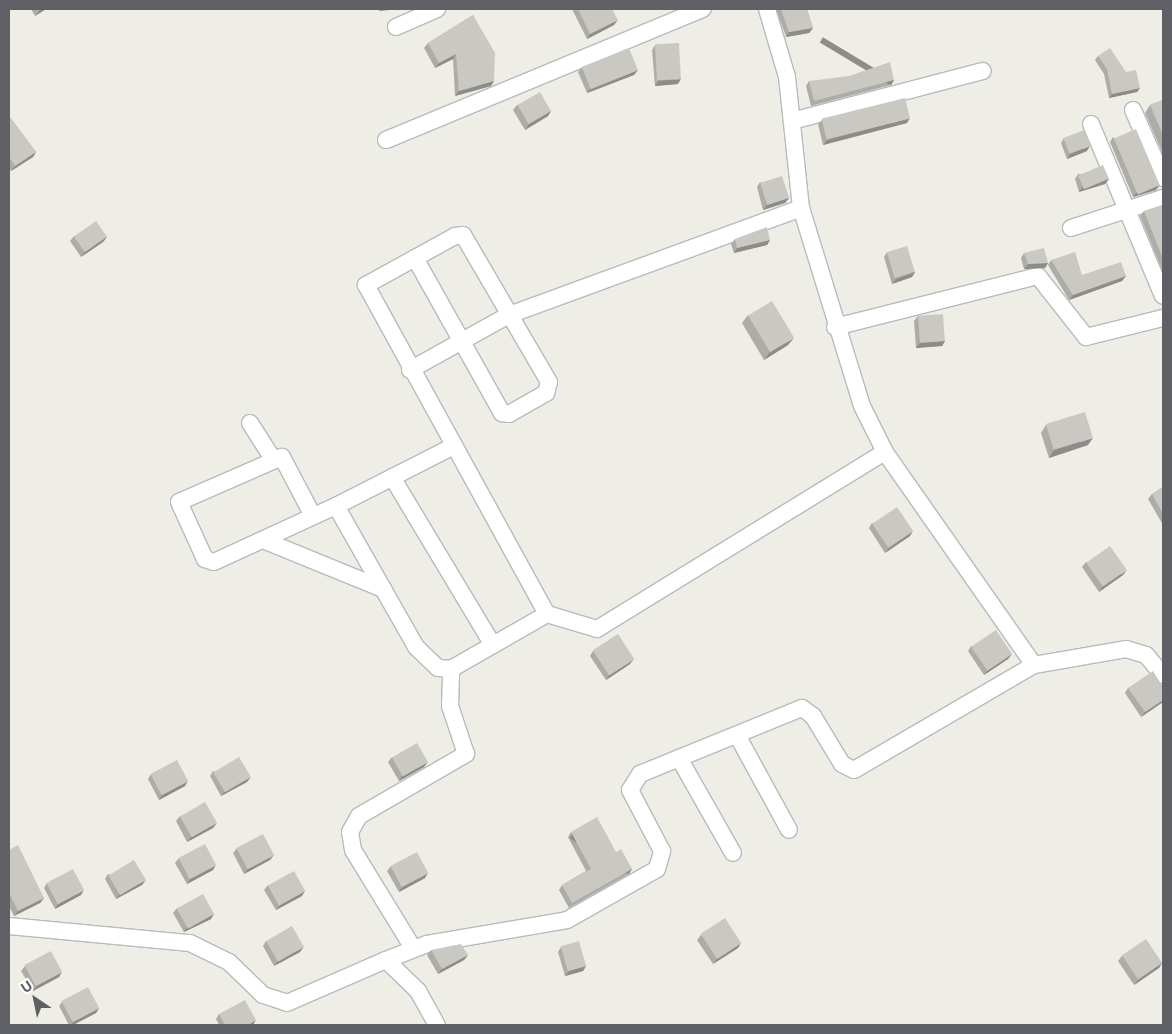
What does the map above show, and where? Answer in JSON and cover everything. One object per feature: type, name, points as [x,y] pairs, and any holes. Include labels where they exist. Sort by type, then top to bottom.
[{"type":"street","points":[[396,27],[437,9]]},
{"type":"street","points":[[386,140],[703,9]]},
{"type":"street","points":[[767,9],[782,46],[801,208],[836,327],[862,406],[885,452],[1034,665]]},
{"type":"street","points":[[792,121],[984,71]]},
{"type":"street","points":[[1133,110],[1163,178]]},
{"type":"street","points":[[1091,124],[1163,296]]},
{"type":"street","points":[[1071,228],[1127,208],[1163,198]]},
{"type":"street","points":[[410,370],[509,315],[801,208]]},
{"type":"street","points":[[415,258],[499,409],[509,414],[550,388],[462,235],[415,258],[366,285],[410,370],[547,614],[597,629],[885,452]]},
{"type":"street","points":[[836,327],[1038,276],[1086,337],[1163,318]]},
{"type":"street","points":[[250,423],[274,459]]},
{"type":"street","points":[[313,516],[288,462],[282,457],[179,502],[209,562],[263,540],[336,506],[454,446]]},
{"type":"street","points":[[392,477],[492,645]]},
{"type":"street","points":[[336,506],[416,647],[438,668],[451,669],[547,614]]},
{"type":"street","points":[[263,540],[383,589]]},
{"type":"street","points":[[9,926],[190,943],[229,962],[263,995],[287,1003],[413,948],[567,920],[657,869],[662,851],[630,785],[640,774],[806,708],[842,764],[854,770],[1034,665],[1126,649],[1146,655],[1163,675]]},
{"type":"street","points":[[413,948],[354,850],[350,832],[359,816],[466,754],[450,706],[451,669]]},
{"type":"street","points":[[737,735],[789,830]]},
{"type":"street","points":[[679,758],[733,853]]},
{"type":"street","points":[[386,960],[418,991],[437,1025]]},
{"type":"building","points":[[578,9],[612,9],[618,20],[590,34]]},
{"type":"building","points":[[781,9],[807,9],[813,28],[789,32]]},
{"type":"building","points":[[473,15],[495,53],[494,81],[459,91],[456,54],[439,63],[428,43]]},
{"type":"building","points":[[679,43],[681,79],[657,80],[655,44]]},
{"type":"building","points":[[629,48],[638,70],[591,89],[582,67]]},
{"type":"building","points":[[1110,48],[1126,72],[1136,70],[1140,88],[1112,94],[1107,69],[1098,56]]},
{"type":"building","points":[[890,62],[894,80],[814,101],[809,81],[849,76]]},
{"type":"building","points":[[540,92],[551,111],[528,124],[517,105]]},
{"type":"building","points":[[905,98],[910,118],[827,139],[822,119]]},
{"type":"building","points":[[1163,100],[1163,135],[1150,105]]},
{"type":"building","points":[[9,116],[36,152],[15,166],[9,157]]},
{"type":"building","points":[[1136,129],[1160,185],[1138,195],[1114,138]]},
{"type":"building","points":[[1084,130],[1090,146],[1070,154],[1063,138]]},
{"type":"building","points":[[1103,165],[1109,179],[1084,189],[1078,176]]},
{"type":"building","points":[[782,176],[789,198],[767,205],[760,183]]},
{"type":"building","points":[[1163,205],[1163,259],[1144,211]]},
{"type":"building","points":[[96,221],[107,237],[85,252],[74,236]]},
{"type":"building","points":[[767,227],[770,240],[737,248],[735,239]]},
{"type":"building","points":[[907,246],[915,272],[895,278],[887,252]]},
{"type":"building","points":[[1044,248],[1048,263],[1028,264],[1024,253]]},
{"type":"building","points":[[1075,252],[1082,275],[1121,262],[1126,276],[1073,295],[1051,260]]},
{"type":"building","points":[[772,301],[794,338],[770,352],[748,315]]},
{"type":"building","points":[[943,314],[945,341],[920,343],[918,316]]},
{"type":"building","points":[[1085,412],[1093,438],[1054,450],[1046,424]]},
{"type":"building","points":[[1163,487],[1163,514],[1152,494]]},
{"type":"building","points":[[897,507],[913,531],[888,548],[872,524]]},
{"type":"building","points":[[1110,546],[1127,570],[1103,586],[1086,563]]},
{"type":"building","points":[[996,630],[1012,654],[987,671],[971,647]]},
{"type":"building","points":[[618,634],[634,659],[609,675],[593,650]]},
{"type":"building","points":[[1153,671],[1163,687],[1163,700],[1145,712],[1128,688]]},
{"type":"building","points":[[417,743],[428,762],[403,777],[392,758]]},
{"type":"building","points":[[239,757],[251,777],[225,792],[213,772]]},
{"type":"building","points":[[177,760],[188,781],[162,795],[151,774]]},
{"type":"building","points":[[205,802],[217,823],[192,837],[180,816]]},
{"type":"building","points":[[597,817],[616,852],[621,849],[632,869],[572,903],[562,885],[591,869],[571,832]]},
{"type":"building","points":[[263,834],[274,855],[248,869],[237,848]]},
{"type":"building","points":[[205,844],[216,865],[190,879],[179,858]]},
{"type":"building","points":[[18,845],[44,898],[18,911],[9,893],[9,850]]},
{"type":"building","points":[[417,852],[428,873],[402,887],[391,866]]},
{"type":"building","points":[[134,860],[146,880],[120,895],[108,875]]},
{"type":"building","points":[[73,869],[84,890],[58,904],[47,883]]},
{"type":"building","points":[[294,871],[305,891],[279,906],[268,886]]},
{"type":"building","points":[[203,894],[214,914],[188,929],[177,909]]},
{"type":"building","points":[[725,918],[741,943],[717,959],[701,934]]},
{"type":"building","points":[[292,926],[304,947],[278,962],[266,941]]},
{"type":"building","points":[[1146,939],[1162,963],[1138,979],[1122,955]]},
{"type":"building","points":[[579,941],[586,966],[568,971],[561,946]]},
{"type":"building","points":[[461,944],[468,955],[442,969],[431,950]]},
{"type":"building","points":[[51,951],[62,972],[36,986],[25,965]]},
{"type":"building","points":[[88,987],[99,1008],[73,1022],[62,1001]]},
{"type":"building","points":[[245,1000],[256,1020],[248,1025],[225,1025],[219,1014]]}]
